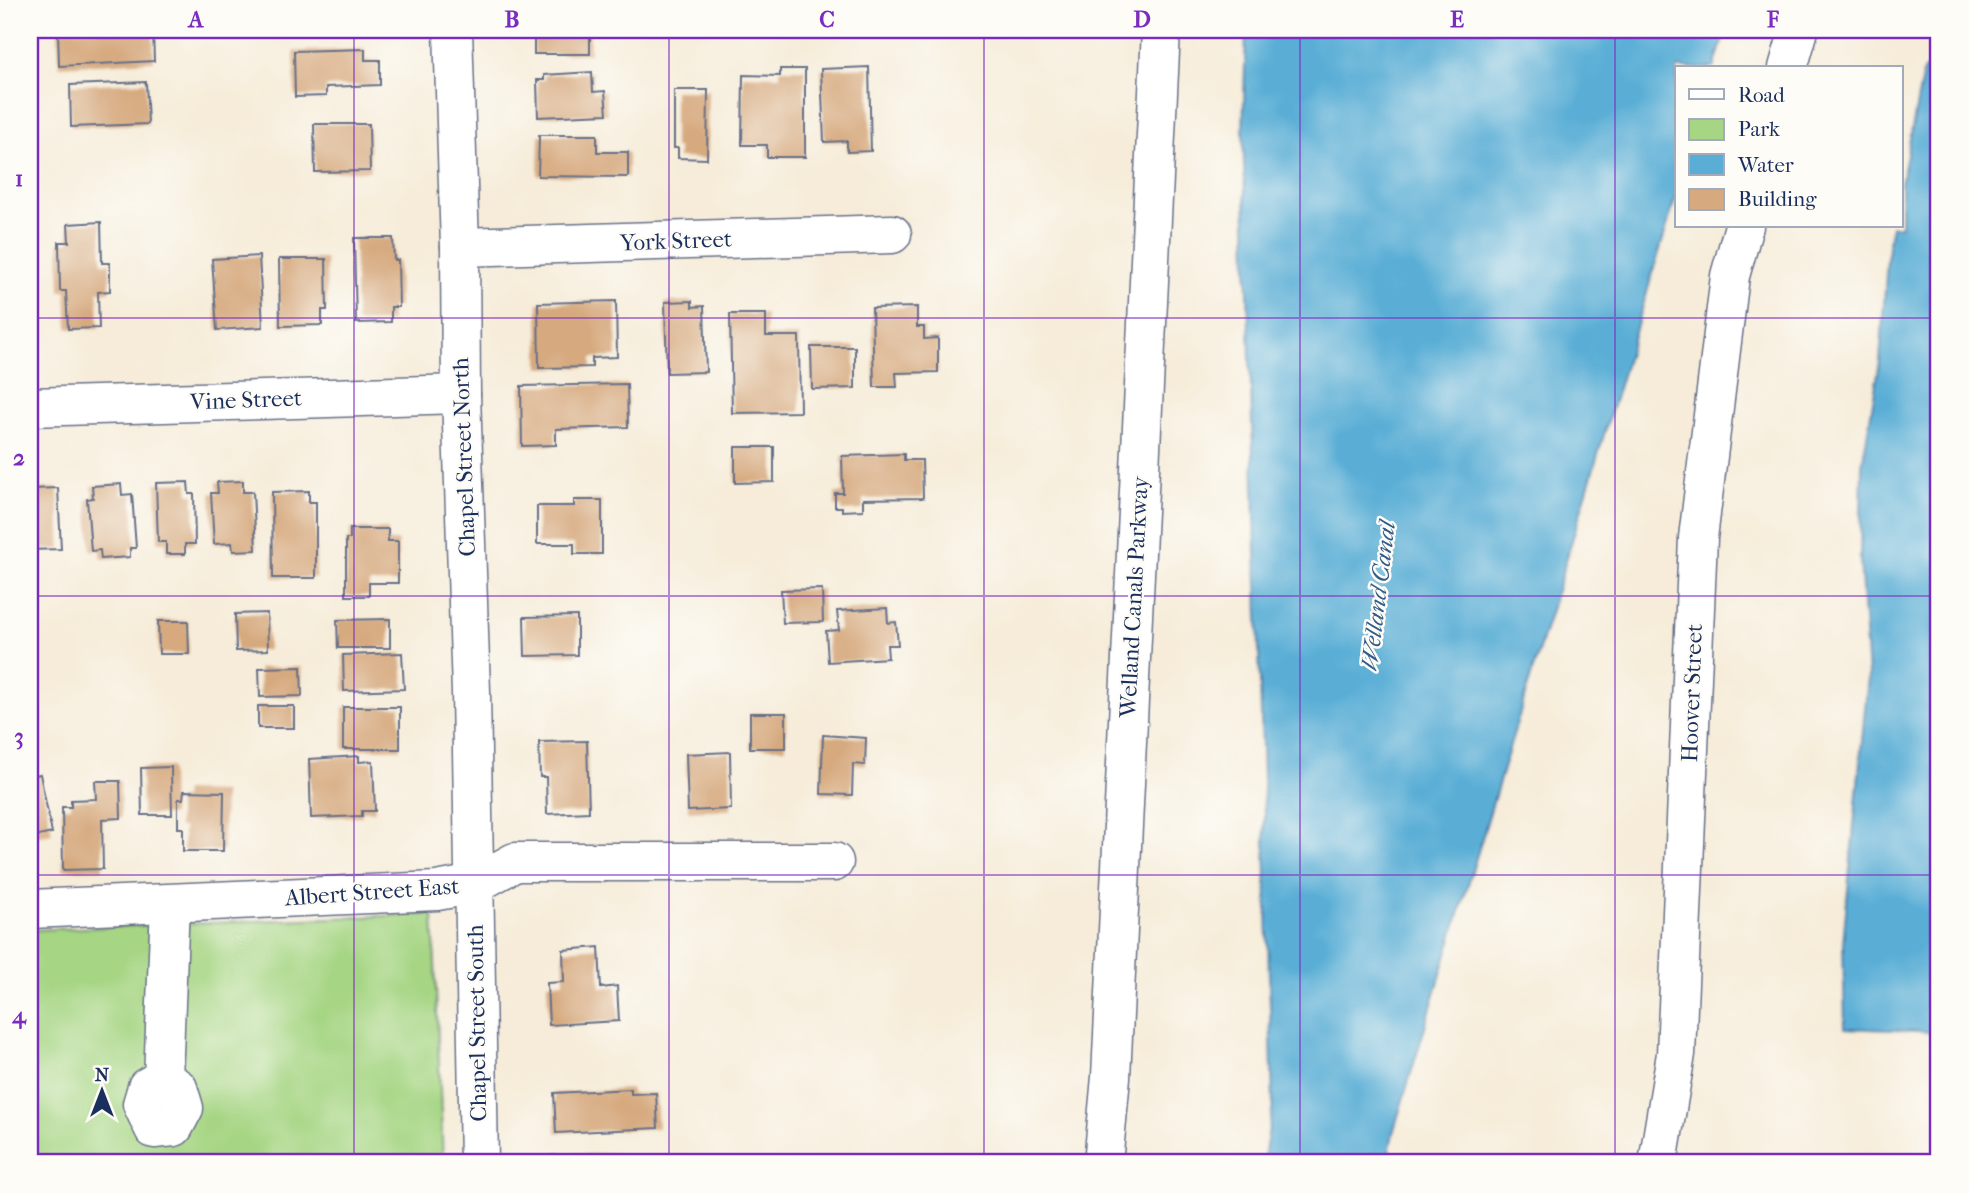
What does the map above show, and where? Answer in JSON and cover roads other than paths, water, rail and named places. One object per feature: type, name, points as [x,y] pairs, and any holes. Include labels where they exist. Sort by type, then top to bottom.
[{"type":"street","name":"Chapel Street North","points":[[453,30],[475,884]]},
{"type":"street","name":"Welland Canals Parkway","points":[[1103,1163],[1111,1077],[1161,30]]},
{"type":"street","points":[[1789,66],[1799,30]]},
{"type":"street","name":"Hoover Street","points":[[1657,1163],[1676,1054],[1698,538],[1730,276],[1743,228]]},
{"type":"street","name":"York Street","points":[[460,247],[892,234]]},
{"type":"street","name":"Vine Street","points":[[30,407],[461,394]]},
{"type":"street","name":"Albert Street East","points":[[30,909],[437,891],[475,884],[515,862],[834,862]]},
{"type":"street","name":"Chapel Street South","points":[[475,884],[479,1163]]},
{"type":"street","points":[[163,1078],[170,904]]},
{"type":"water","name":"Welland Canal","points":[[1246,30],[1726,30],[1715,66],[1675,66],[1675,200],[1393,1133],[1387,1163],[1263,1163],[1273,1105],[1243,133]]},
{"type":"water","points":[[1939,56],[1939,1032],[1845,1028],[1843,943],[1868,676],[1860,560],[1862,465],[1880,361],[1888,245],[1892,228],[1902,228],[1902,179],[1923,72]]}]
